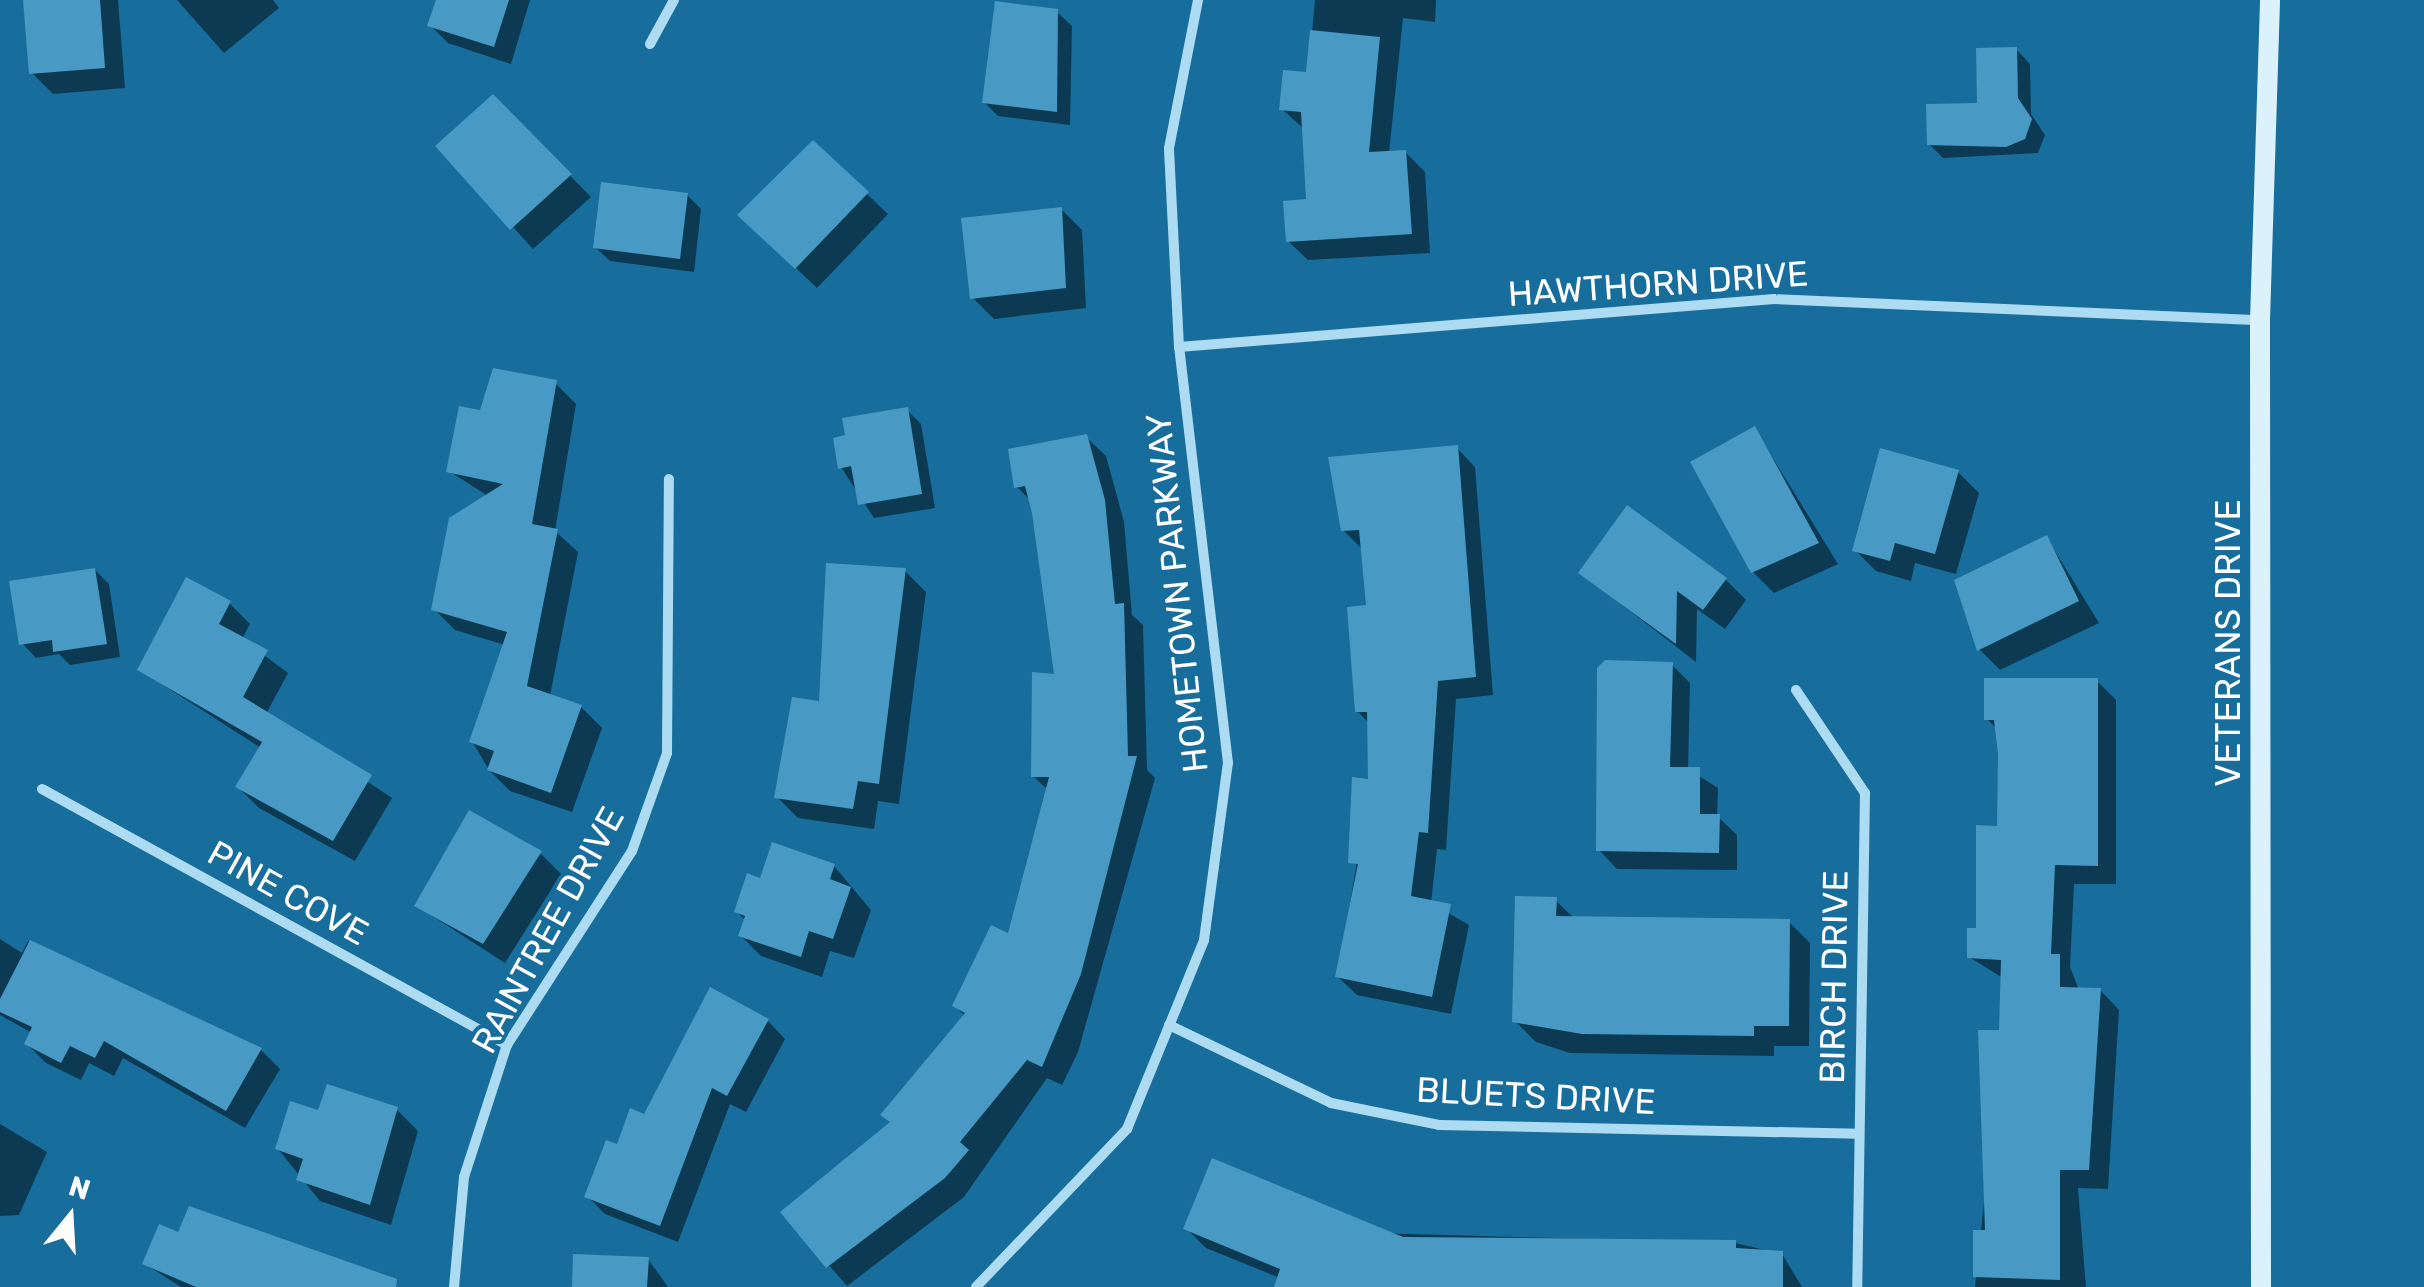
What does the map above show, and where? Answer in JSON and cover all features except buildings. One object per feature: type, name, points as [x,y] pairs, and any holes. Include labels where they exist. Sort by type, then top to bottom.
[{"type":"main road","name":"VETERANS DRIVE","points":[[2262,1287],[2260,320],[2270,0]]},
{"type":"street","points":[[650,44],[674,0]]},
{"type":"street","name":"HOMETOWN PARKWAY","points":[[976,1287],[1127,1129],[1204,940],[1228,763],[1179,347],[1169,148],[1198,0]]},
{"type":"street","name":"HAWTHORN DRIVE","points":[[1179,347],[1774,299],[2260,320]]},
{"type":"street","name":"RAINTREE DRIVE","points":[[454,1287],[464,1177],[507,1045],[632,851],[667,753],[670,479]]},
{"type":"street","name":"BIRCH DRIVE","points":[[1796,690],[1865,793],[1856,1287]]},
{"type":"street","name":"PINE COVE","points":[[42,790],[507,1045]]},
{"type":"street","name":"BLUETS DRIVE","points":[[1169,1026],[1332,1103],[1439,1125],[1859,1134]]}]
